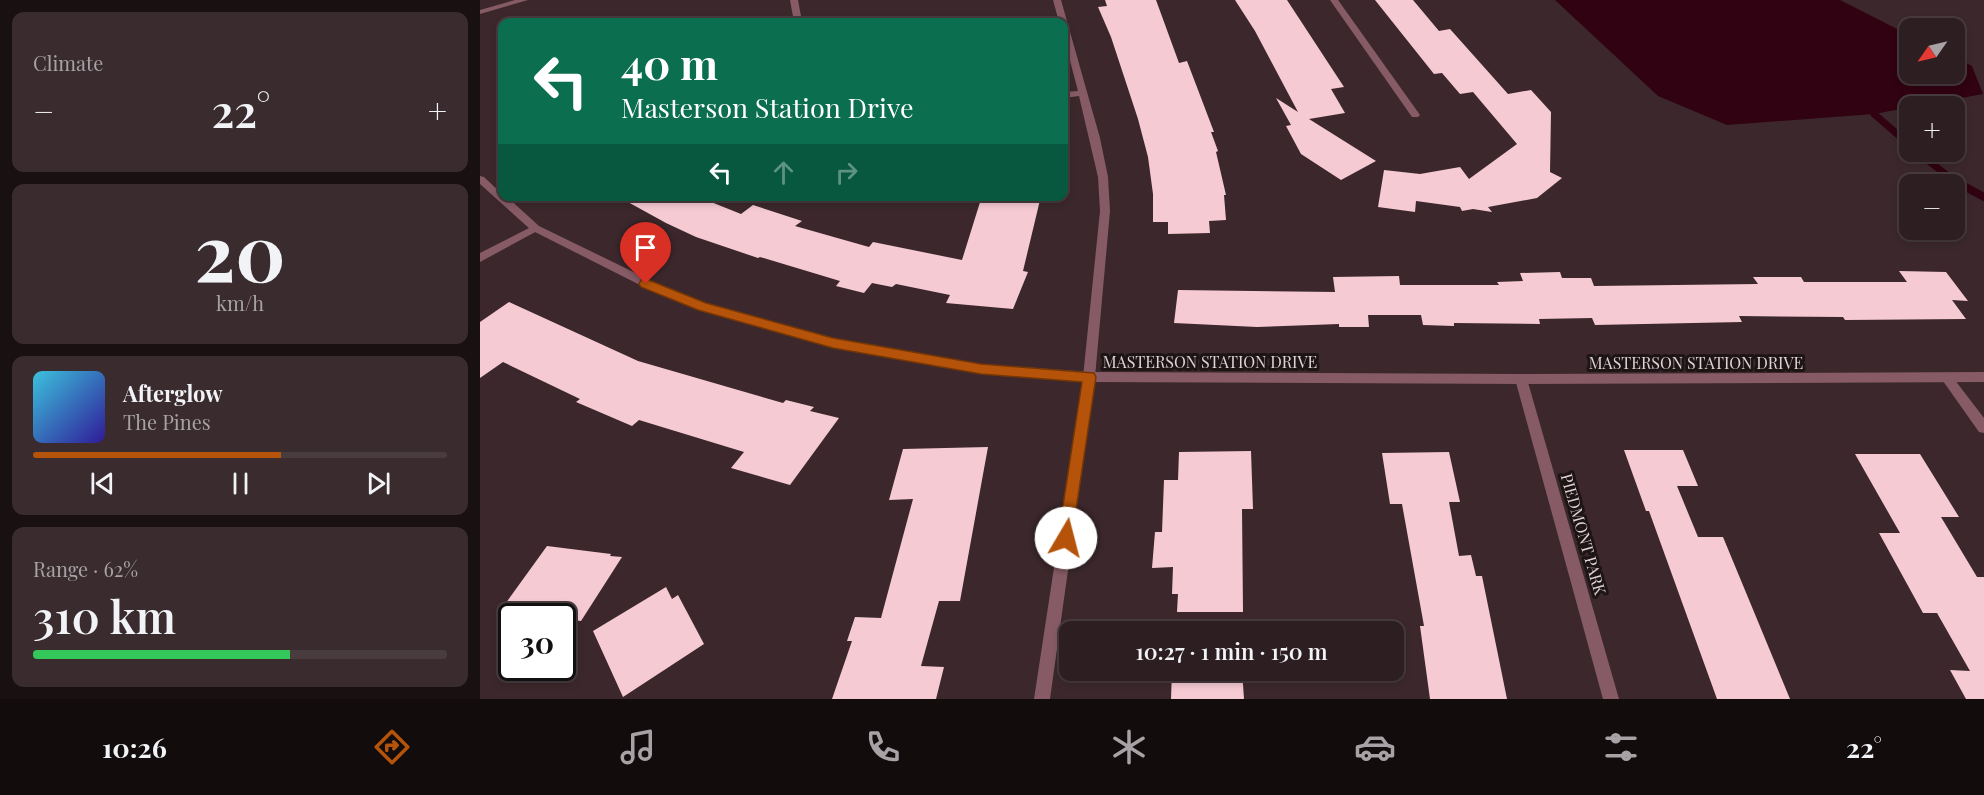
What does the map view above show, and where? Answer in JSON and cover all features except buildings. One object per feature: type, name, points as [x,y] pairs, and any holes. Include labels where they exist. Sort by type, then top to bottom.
[{"type":"street","points":[[480,12],[524,0]]},
{"type":"street","points":[[794,0],[797,18]]},
{"type":"street","points":[[1057,0],[1062,18]]},
{"type":"street","points":[[1334,0],[1415,115]]},
{"type":"street","points":[[1042,699],[1089,377],[1106,211],[1101,167],[1068,42]]},
{"type":"street","points":[[1068,95],[1082,93]]},
{"type":"street","name":"MASTERSON STATION DRIVE","points":[[480,179],[498,195]]},
{"type":"street","name":"MASTERSON STATION DRIVE","points":[[505,201],[536,228],[646,284],[702,307],[768,326],[901,357],[981,369],[1089,377],[1521,379],[1984,377]]},
{"type":"street","points":[[480,258],[536,228]]},
{"type":"street","points":[[1947,378],[1984,428]]},
{"type":"street","name":"PIEDMONT PARK","points":[[1521,379],[1611,699]]},
{"type":"shaded area","points":[[1555,0],[1840,0],[1899,30],[1899,84],[1965,84],[1965,62],[1972,66],[1983,94],[1965,97],[1899,96],[1899,109],[1874,114],[1727,125],[1658,96]]},
{"type":"waterway","points":[[1874,114],[1899,136]]},
{"type":"waterway","points":[[1930,162],[1946,174]]},
{"type":"waterway","points":[[1965,187],[1984,197]]},
{"type":"route","points":[[646,284],[702,307],[833,343],[901,357],[981,369],[1089,377],[1066,538]]}]
